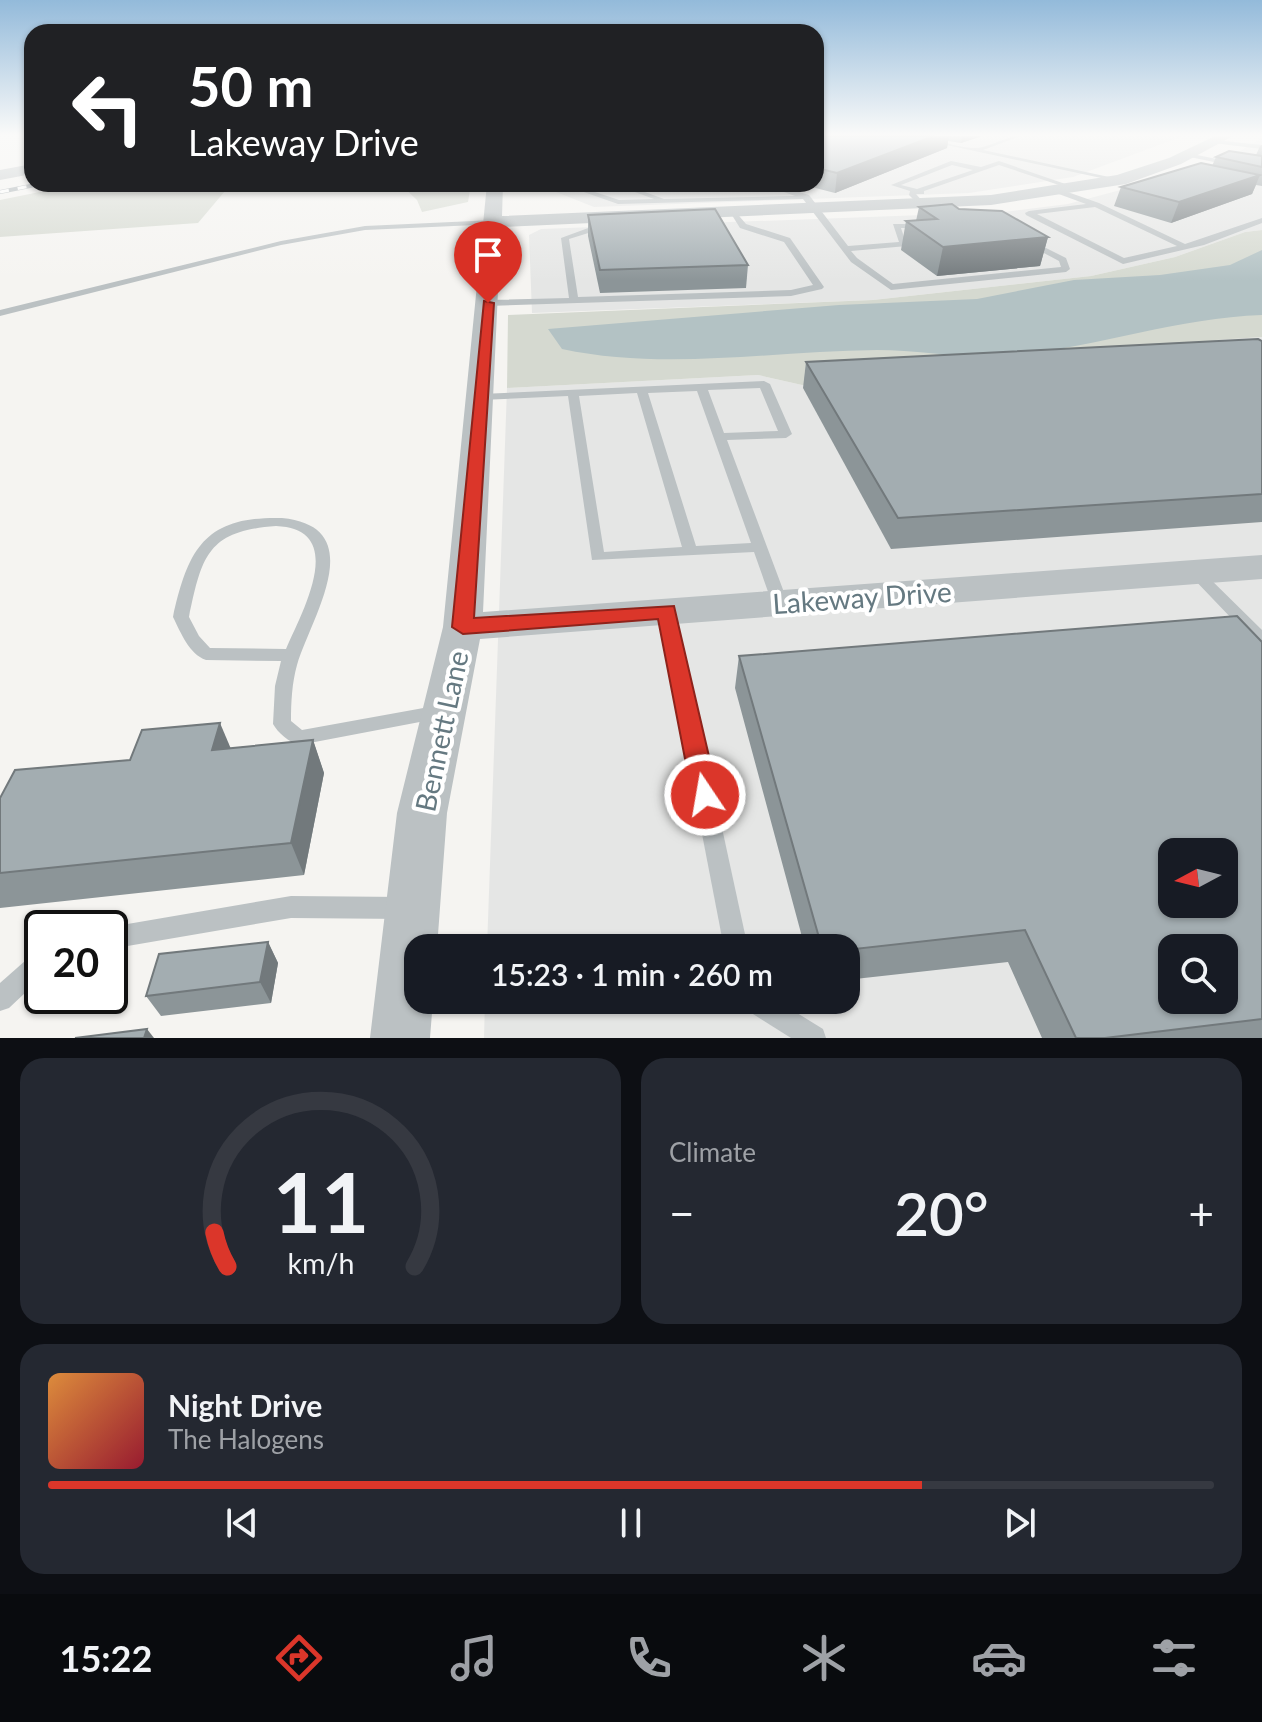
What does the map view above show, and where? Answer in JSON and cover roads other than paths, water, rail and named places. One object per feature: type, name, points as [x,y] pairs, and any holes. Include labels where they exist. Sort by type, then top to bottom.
[{"type":"street","points":[[495,203],[592,218],[669,208],[734,212],[811,203],[925,204],[1093,184]]},
{"type":"street","name":"Bennett Lane","points":[[400,1038],[422,813],[463,627],[495,203]]},
{"type":"street","name":"Lakeway Drive","points":[[463,627],[1262,567]]},
{"type":"lane","points":[[895,184],[925,204],[958,184]]},
{"type":"lane","points":[[1054,184],[1186,247]]},
{"type":"lane","points":[[588,192],[618,202],[669,208],[811,203]]},
{"type":"lane","points":[[634,192],[669,208]]},
{"type":"lane","points":[[784,192],[811,203],[854,260],[891,287],[1066,269],[1063,260],[1026,239]]},
{"type":"lane","points":[[0,313],[295,241],[495,203]]},
{"type":"lane","points":[[1096,205],[1029,213],[1123,261],[1186,247],[1262,220]]},
{"type":"lane","points":[[488,303],[791,293],[819,287],[787,240],[743,226],[734,212]]},
{"type":"lane","points":[[574,301],[565,238],[595,228],[592,218]]},
{"type":"lane","points":[[846,249],[904,244],[896,226],[928,225]]},
{"type":"lane","points":[[481,397],[764,384],[786,434],[718,437]]},
{"type":"lane","points":[[701,387],[780,603]]},
{"type":"lane","points":[[642,390],[690,551]]},
{"type":"lane","points":[[573,393],[597,557],[759,547]]},
{"type":"lane","points":[[292,655],[206,654],[193,640],[181,617],[193,564],[208,543],[226,529],[245,522],[284,522],[309,528],[321,543],[323,573],[292,655],[282,700],[282,724],[299,738],[445,711]]},
{"type":"lane","points":[[1195,572],[1262,640]]},
{"type":"lane","points":[[667,611],[733,934]]},
{"type":"lane","points":[[128,935],[291,907],[413,908]]},
{"type":"lane","points":[[0,999],[24,977]]},
{"type":"lane","points":[[776,1014],[814,1038]]},
{"type":"railway","points":[[0,192],[24,187]]}]
